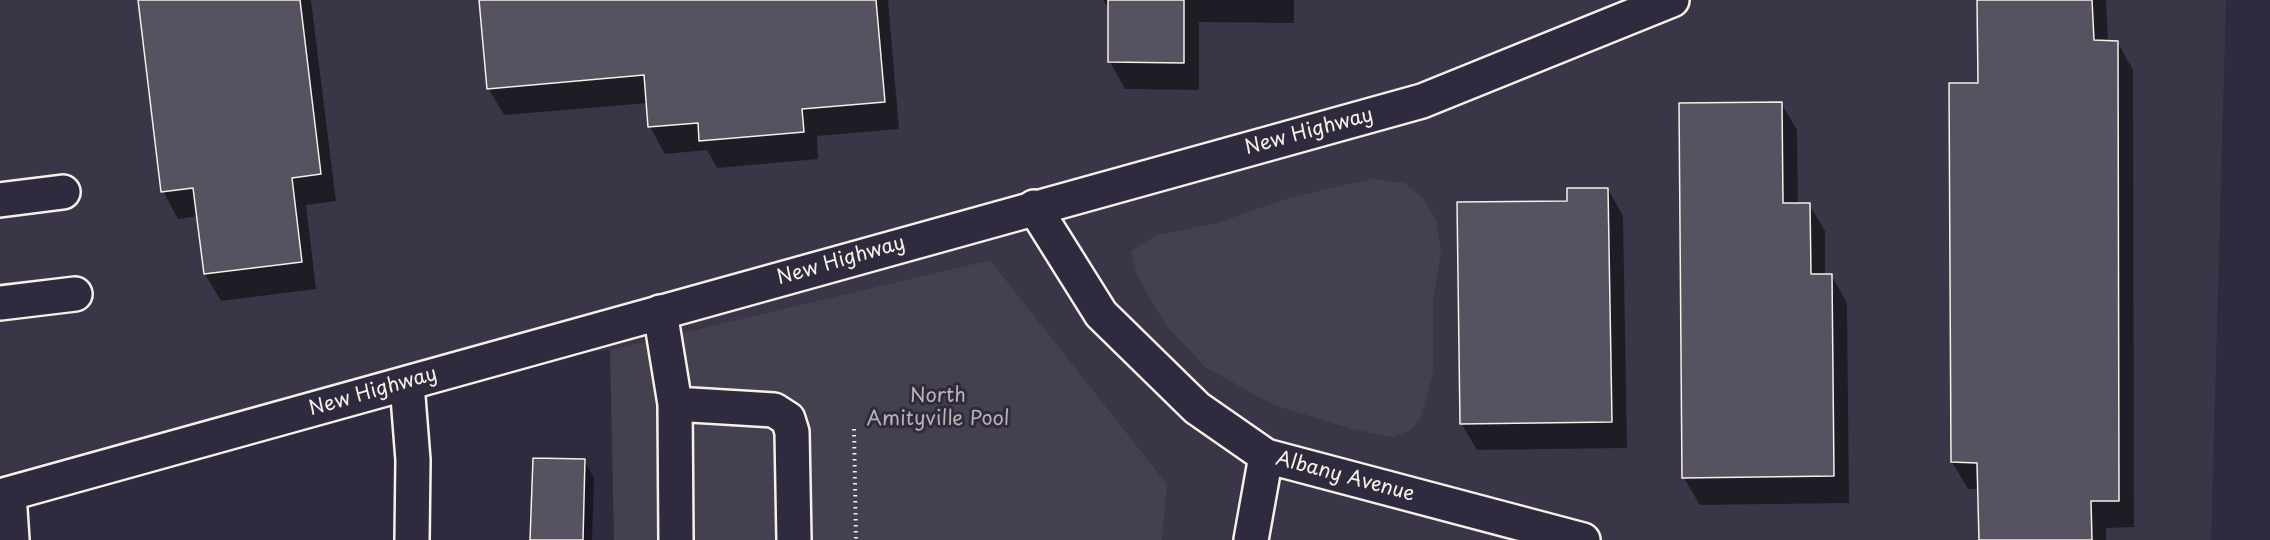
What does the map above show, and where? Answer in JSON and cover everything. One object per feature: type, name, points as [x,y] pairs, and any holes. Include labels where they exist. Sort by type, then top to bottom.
[{"type":"main road","name":"New Highway","points":[[4,495],[1422,101],[1672,0]]},
{"type":"main road","points":[[0,200],[63,192]]},
{"type":"main road","name":"Albany Avenue","points":[[1034,207],[1101,314],[1197,408],[1266,456],[1583,540]]},
{"type":"main road","points":[[0,303],[75,294]]},
{"type":"main road","points":[[660,312],[675,404],[676,540]]},
{"type":"main road","points":[[407,384],[412,460],[412,540]]},
{"type":"main road","points":[[675,404],[774,410],[788,419],[792,432],[794,540]]},
{"type":"main road","points":[[1251,540],[1266,456]]},
{"type":"main road","points":[[4,495],[12,540]]},
{"type":"path","points":[[854,429],[856,540]]},
{"type":"shaded area","points":[[0,0],[2226,0],[2211,540],[1162,540],[1167,484],[990,260],[610,350],[380,372],[0,475]]},
{"type":"green space","points":[[1371,179],[1404,183],[1424,199],[1436,220],[1441,252],[1433,300],[1433,372],[1421,417],[1411,430],[1392,437],[1352,429],[1274,405],[1205,367],[1166,325],[1138,277],[1131,251],[1157,235],[1217,223],[1289,198]]},
{"type":"green space","name":"North Amityville Pool","points":[[990,260],[1167,484],[1162,540],[614,540],[610,350]]},
{"type":"building","points":[[138,0],[300,0],[321,174],[292,178],[302,262],[204,274],[193,188],[161,192]]},
{"type":"building","points":[[479,0],[876,0],[885,102],[802,109],[804,132],[699,141],[698,123],[648,127],[644,75],[487,89]]},
{"type":"building","points":[[1108,0],[1184,0],[1184,63],[1108,62]]},
{"type":"building","points":[[1977,0],[2092,0],[2094,40],[2118,41],[2119,501],[2091,501],[2092,540],[1979,540],[1977,463],[1951,462],[1949,83],[1978,83]]},
{"type":"building","points":[[1782,102],[1783,203],[1810,203],[1811,274],[1832,274],[1834,476],[1682,478],[1679,103]]},
{"type":"building","points":[[1567,188],[1608,188],[1612,422],[1460,424],[1457,202],[1567,201]]},
{"type":"building","points":[[533,458],[585,459],[583,540],[530,540]]}]
